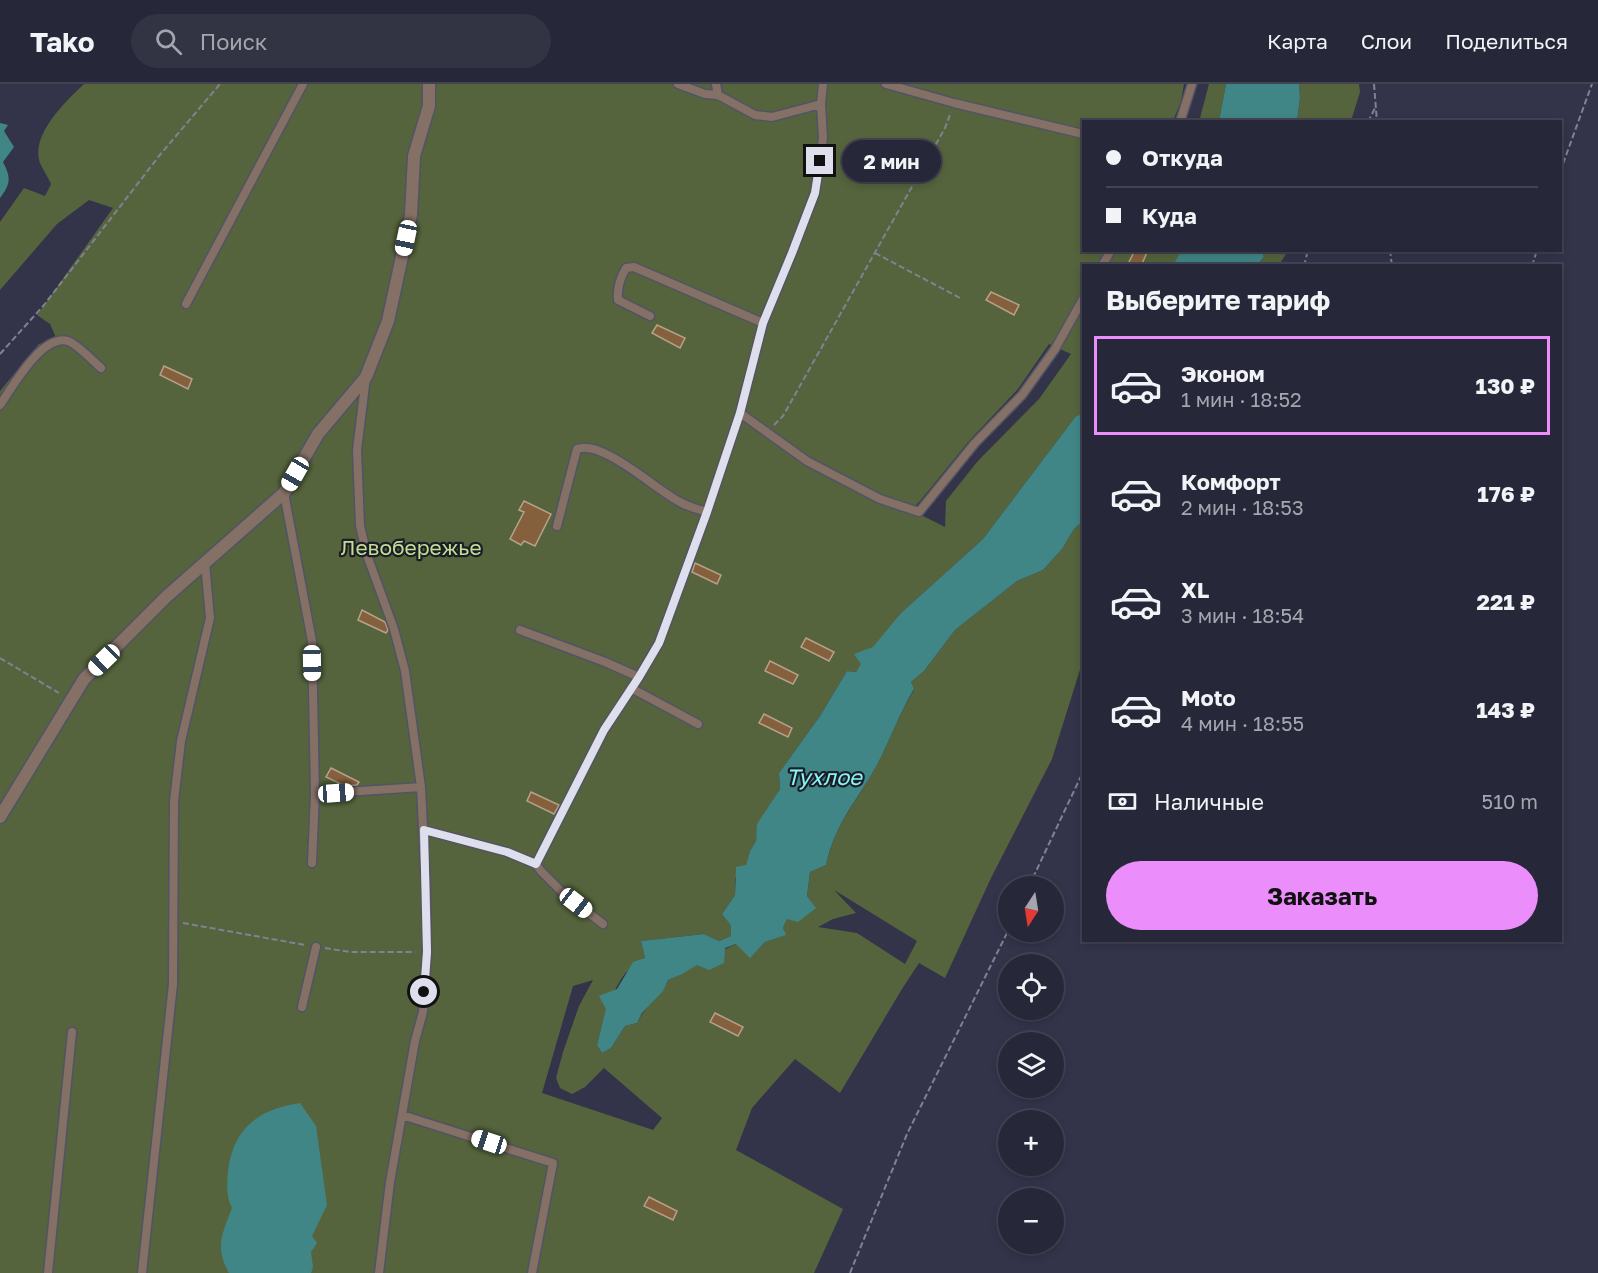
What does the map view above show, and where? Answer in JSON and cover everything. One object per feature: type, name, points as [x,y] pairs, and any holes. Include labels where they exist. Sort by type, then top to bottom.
[{"type":"street","points":[[0,817],[23,783],[84,679],[166,597],[284,493],[318,434],[366,377],[388,321],[409,226],[414,156],[429,106],[429,84]]},
{"type":"lane","points":[[186,304],[303,84]]},
{"type":"lane","points":[[678,84],[705,94],[718,95],[755,114],[772,117],[821,104]]},
{"type":"lane","points":[[716,84],[718,95]]},
{"type":"lane","points":[[536,864],[604,730],[659,643],[740,413],[763,323],[815,193],[823,138],[821,104],[823,84]]},
{"type":"lane","points":[[886,84],[1082,134]]},
{"type":"lane","points":[[1181,120],[1192,84]]},
{"type":"lane","points":[[650,316],[618,300],[617,292],[626,268],[634,267],[763,323]]},
{"type":"lane","points":[[740,413],[807,461],[880,499],[919,512],[975,443],[1022,395],[1055,349],[1082,301]]},
{"type":"lane","points":[[0,405],[31,361],[57,340],[70,342],[101,368]]},
{"type":"lane","points":[[366,377],[357,450],[360,526],[367,555],[394,629],[405,671],[421,787],[427,952],[423,1012],[415,1041],[390,1182],[379,1273]]},
{"type":"lane","points":[[557,526],[577,449],[584,446],[626,464],[648,482],[681,503],[707,512]]},
{"type":"lane","points":[[284,493],[312,641],[315,794],[312,863]]},
{"type":"lane","points":[[142,1273],[173,984],[174,801],[181,741],[210,618],[205,563]]},
{"type":"lane","points":[[520,630],[639,677]]},
{"type":"lane","points":[[631,688],[698,724]]},
{"type":"lane","points":[[315,794],[421,787]]},
{"type":"lane","points":[[424,830],[507,852],[536,864],[563,892],[603,924]]},
{"type":"lane","points":[[302,1007],[316,946]]},
{"type":"lane","points":[[48,1273],[72,1032]]},
{"type":"lane","points":[[402,1115],[554,1163],[532,1273]]},
{"type":"path","points":[[0,354],[44,305],[152,165],[220,84]]},
{"type":"path","points":[[1374,84],[1377,120]]},
{"type":"path","points":[[1562,166],[1592,84]]},
{"type":"path","points":[[767,432],[783,416],[945,128],[954,103]]},
{"type":"path","points":[[1369,120],[1376,105]]},
{"type":"path","points":[[875,253],[962,299]]},
{"type":"path","points":[[0,657],[70,700]]},
{"type":"path","points":[[1034,876],[1082,774]]},
{"type":"path","points":[[172,921],[350,952],[427,952]]},
{"type":"path","points":[[850,1273],[907,1134],[1003,942]]},
{"type":"green space","name":"Левобережье","points":[[84,84],[1184,84],[1181,101],[1173,120],[1082,120],[1082,252],[1181,252],[1174,264],[1082,264],[1082,414],[1076,416],[983,539],[901,613],[856,672],[847,671],[820,716],[779,773],[780,789],[758,824],[756,841],[750,851],[746,866],[735,878],[735,895],[722,914],[731,926],[731,936],[719,941],[704,934],[641,941],[645,958],[626,972],[613,995],[603,1021],[597,1045],[602,1053],[611,1048],[625,1026],[637,1023],[668,980],[737,944],[750,957],[765,942],[785,935],[783,928],[787,919],[815,907],[807,896],[810,872],[826,865],[841,825],[877,765],[914,690],[911,682],[924,671],[955,630],[1017,581],[1043,570],[1082,522],[1082,663],[1052,759],[991,878],[945,978],[919,963],[840,1093],[795,1059],[752,1108],[736,1150],[843,1209],[814,1273],[0,1273],[0,391],[39,344],[57,340],[50,324],[37,315],[113,208],[89,200],[57,224],[0,290],[0,222],[24,188],[45,196],[51,184],[40,163],[38,152],[45,130],[60,109]],"holes":[[[1049,344],[1071,354],[1039,399],[977,462],[946,501],[945,527],[911,510],[969,441],[1018,389]],[[834,890],[917,941],[905,964],[857,933],[818,927],[833,919],[856,913]],[[593,980],[579,1006],[556,1078],[560,1088],[572,1094],[585,1087],[604,1068],[662,1118],[653,1130],[542,1093],[573,986]]]},
{"type":"green space","points":[[1209,84],[1226,84],[1219,120],[1200,120]]},
{"type":"green space","points":[[1299,84],[1359,84],[1360,92],[1351,120],[1297,120]]},
{"type":"green space","points":[[1262,252],[1287,252],[1280,264],[1259,264],[1264,257]]},
{"type":"water","points":[[1226,84],[1299,84],[1297,120],[1219,120]]},
{"type":"water","points":[[0,123],[8,125],[4,131],[14,147],[3,162],[9,180],[0,198]]},
{"type":"water","points":[[1181,252],[1262,252],[1264,257],[1258,264],[1174,264]]},
{"type":"water","name":"Тухлое","points":[[1082,414],[1082,522],[1043,570],[1017,581],[955,630],[924,671],[911,682],[914,689],[877,765],[841,824],[826,865],[810,872],[807,896],[816,908],[798,922],[787,919],[783,928],[786,935],[765,942],[750,958],[736,944],[725,948],[724,963],[709,970],[697,965],[668,980],[663,991],[642,1013],[637,1023],[625,1026],[611,1048],[602,1053],[597,1045],[606,1009],[599,996],[617,989],[633,962],[645,958],[641,941],[704,934],[719,941],[731,936],[731,926],[722,914],[735,895],[736,867],[746,865],[756,841],[757,824],[780,789],[779,773],[820,716],[847,671],[856,672],[861,664],[854,654],[873,647],[901,613],[983,539],[1076,416]]},
{"type":"water","points":[[300,1103],[316,1126],[327,1205],[312,1236],[317,1243],[311,1252],[313,1267],[311,1273],[229,1273],[224,1264],[221,1247],[223,1232],[232,1208],[227,1181],[231,1156],[236,1143],[250,1123],[261,1116],[272,1110]]},
{"type":"building","points":[[1134,252],[1147,252],[1142,264],[1128,264]]},
{"type":"building","points":[[991,292],[1019,305],[1014,315],[986,300]]},
{"type":"building","points":[[657,325],[685,338],[680,348],[652,333]]},
{"type":"building","points":[[164,366],[192,379],[188,389],[160,375]]},
{"type":"building","points":[[524,501],[551,514],[535,546],[524,541],[521,545],[510,539],[524,512],[519,510]]},
{"type":"building","points":[[695,563],[721,575],[717,584],[692,572]]},
{"type":"building","points":[[362,610],[385,622],[388,630],[386,633],[358,620]]},
{"type":"building","points":[[806,638],[834,652],[829,661],[801,647]]},
{"type":"building","points":[[770,661],[798,675],[793,684],[765,671]]},
{"type":"building","points":[[764,714],[792,728],[788,737],[759,723]]},
{"type":"building","points":[[331,768],[359,782],[357,785],[345,786],[326,777]]},
{"type":"building","points":[[531,792],[559,805],[554,814],[527,801]]},
{"type":"building","points":[[715,1013],[743,1027],[738,1036],[710,1022]]},
{"type":"building","points":[[649,1197],[677,1211],[673,1220],[644,1206]]},
{"type":"route","points":[[424,992],[427,952],[424,830],[507,852],[536,864],[547,846],[604,730],[659,643],[740,413],[763,323],[815,193],[820,161]]}]
